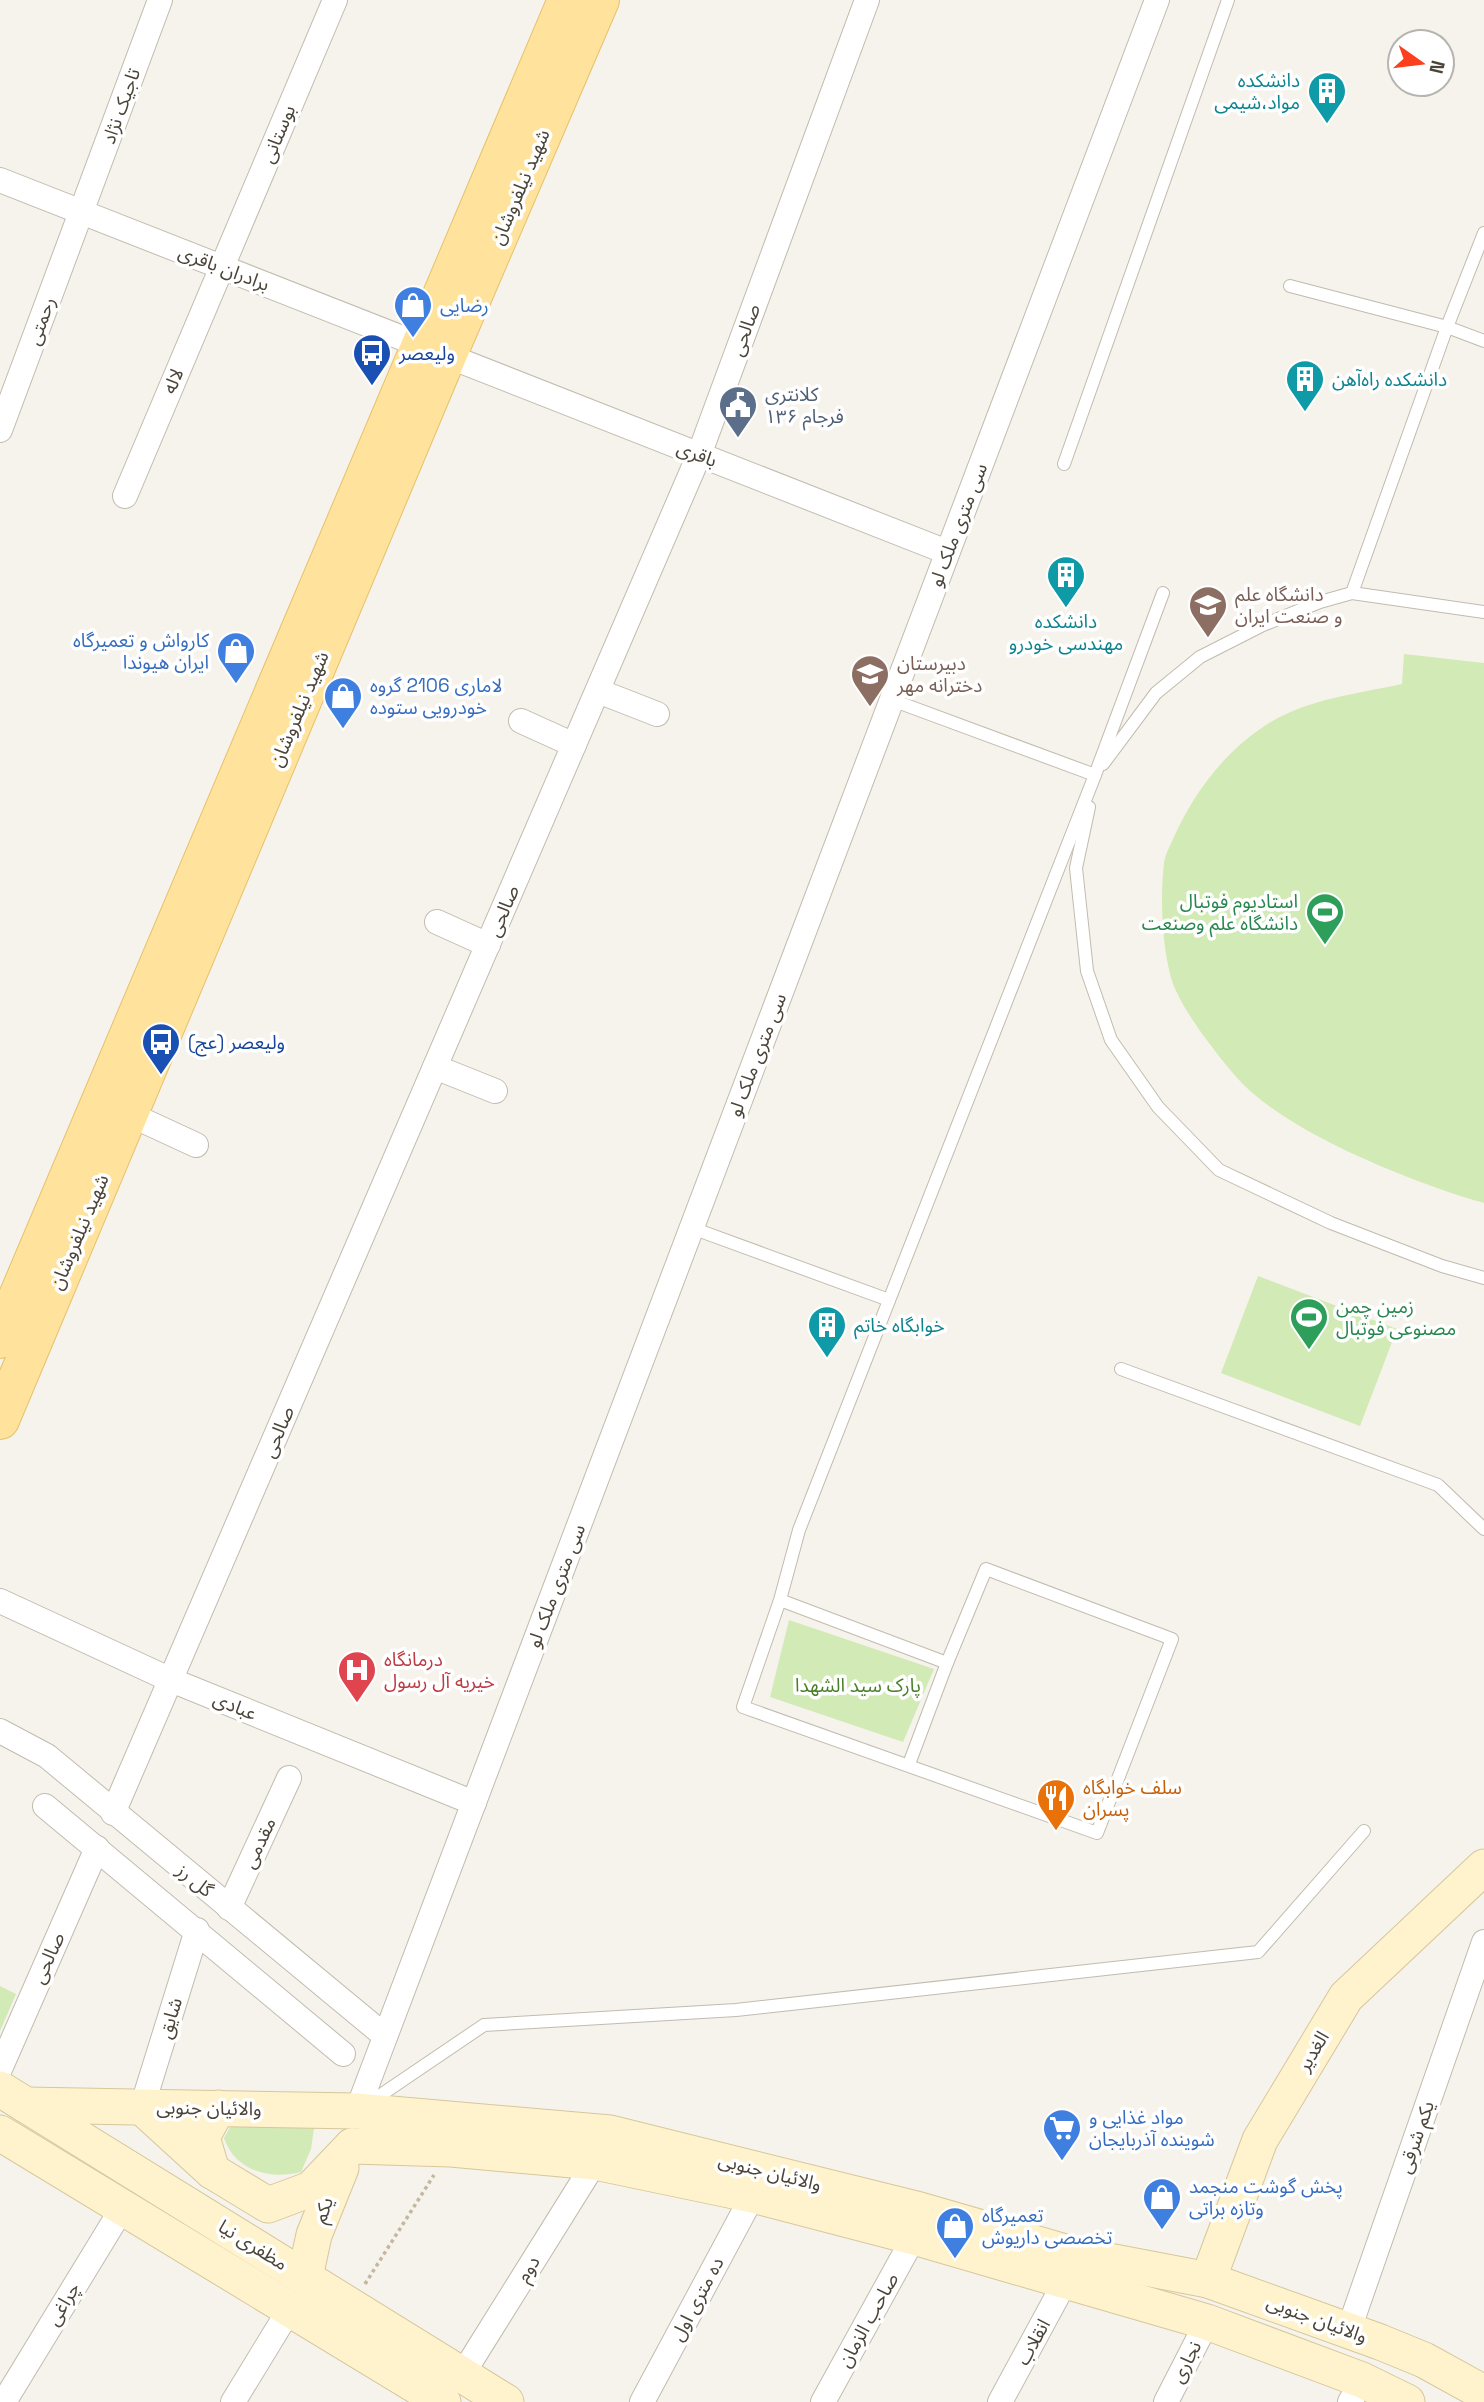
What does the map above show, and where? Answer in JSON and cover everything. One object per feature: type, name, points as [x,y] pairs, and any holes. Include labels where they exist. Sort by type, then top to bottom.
[{"type":"main road","name":"شهید نیلفروشان","points":[[0,1420],[129,1114],[434,350],[567,0]]},
{"type":"main road","name":"شهید نیلفروشان","points":[[0,1339],[434,350],[600,0]]},
{"type":"main road","name":"الغدیر","points":[[1207,2322],[1260,2140],[1346,1997],[1484,1867]]},
{"type":"main road","name":"والائیان جنوبی","points":[[13,2097],[142,2107],[358,2111],[602,2148],[920,2210],[1072,2255],[1217,2283],[1424,2360],[1484,2393]]},
{"type":"main road","name":"مظفری نیا","points":[[13,2097],[298,2292],[453,2389],[506,2402]]},
{"type":"main road","points":[[142,2107],[212,2171],[268,2205],[311,2189],[352,2146]]},
{"type":"main road","points":[[212,2171],[202,2137],[218,2108]]},
{"type":"main road","name":"مظفری نیا","points":[[0,2133],[123,2207],[298,2292],[351,2306],[453,2389]]},
{"type":"main road","name":"والائیان جنوبی","points":[[352,2146],[451,2149],[602,2148],[753,2195],[914,2237],[1207,2322],[1356,2391],[1407,2402]]},
{"type":"main road","name":"یکم","points":[[298,2292],[328,2195],[352,2146]]},
{"type":"street","name":"تاجیک نژاد","points":[[81,212],[160,0]]},
{"type":"street","name":"بوستانی","points":[[221,267],[335,0]]},
{"type":"street","name":"صالحی","points":[[113,1813],[699,455],[867,0]]},
{"type":"street","name":"سی متری ملک لو","points":[[358,2111],[1157,0]]},
{"type":"street","name":"برادران باقری","points":[[0,180],[434,350]]},
{"type":"street","name":"رحمتی","points":[[0,430],[6,396],[81,212]]},
{"type":"street","name":"لاله","points":[[125,496],[221,267]]},
{"type":"street","name":"باقری","points":[[434,350],[947,552]]},
{"type":"street","points":[[597,691],[657,714]]},
{"type":"street","points":[[521,721],[574,745]]},
{"type":"street","points":[[438,922],[488,945]]},
{"type":"street","points":[[435,1067],[495,1091]]},
{"type":"street","points":[[129,1114],[196,1145]]},
{"type":"street","name":"عبادی","points":[[0,1601],[171,1680],[474,1803]]},
{"type":"street","name":"گل رز","points":[[0,1731],[47,1756],[386,2036]]},
{"type":"street","name":"مقدمی","points":[[229,1908],[289,1778]]},
{"type":"street","name":"گل رز","points":[[45,1806],[343,2054]]},
{"type":"street","name":"صالحی","points":[[0,2068],[97,1848]]},
{"type":"street","name":"شایق","points":[[142,2107],[197,1930]]},
{"type":"street","name":"یکم شرقی","points":[[1348,2332],[1484,1942]]},
{"type":"street","name":"دوم","points":[[453,2389],[602,2148]]},
{"type":"street","name":"ده متری اول","points":[[642,2402],[753,2195]]},
{"type":"street","name":"چراغی","points":[[4,2402],[123,2207]]},
{"type":"street","name":"صاحب الزمان","points":[[823,2402],[914,2237]]},
{"type":"street","name":"انقلاب","points":[[1000,2402],[1065,2282]]},
{"type":"street","points":[[233,2402],[298,2292]]},
{"type":"street","name":"نجاری","points":[[1166,2402],[1207,2322]]},
{"type":"lane","points":[[1063,464],[1228,0]]},
{"type":"lane","points":[[1352,593],[1447,327],[1484,233]]},
{"type":"lane","points":[[1290,286],[1447,327],[1484,341]]},
{"type":"lane","points":[[908,1764],[986,1569],[1172,1639],[1097,1833],[743,1707],[780,1600],[799,1530],[1095,775],[1163,593]]},
{"type":"lane","points":[[1484,612],[1352,593],[1263,625],[1200,657],[1156,693],[1095,775],[1076,868],[1087,971],[1111,1040],[1158,1107],[1219,1170],[1331,1223],[1442,1266],[1484,1278]]},
{"type":"lane","points":[[891,699],[1095,775]]},
{"type":"lane","points":[[692,1228],[889,1300]]},
{"type":"lane","points":[[1121,1369],[1438,1485],[1484,1529]]},
{"type":"lane","points":[[780,1600],[947,1663]]},
{"type":"lane","points":[[358,2111],[484,2025],[736,2010],[1258,1952],[1364,1831]]},
{"type":"path","points":[[351,2306],[451,2149]]},
{"type":"green space","name":"استادیوم فوتبال دانشگاه علم وصنعت","points":[[1404,654],[1484,663],[1484,1203],[1423,1183],[1354,1154],[1289,1119],[1261,1100],[1230,1070],[1189,1015],[1174,986],[1165,948],[1162,904],[1165,860],[1181,822],[1211,775],[1251,736],[1281,716],[1332,698],[1402,684]]},
{"type":"green space","name":"زمین چمن مصنوعی فوتبال","points":[[1258,1276],[1397,1329],[1360,1426],[1221,1373]]},
{"type":"green space","name":"پارک سید الشهدا","points":[[789,1620],[934,1669],[903,1742],[770,1697]]},
{"type":"green space","points":[[0,1986],[16,1994],[0,2031]]},
{"type":"green space","points":[[232,2124],[314,2128],[311,2149],[301,2172],[277,2175],[245,2165],[229,2149],[224,2138]]},
{"type":"place","name":"دانشکده مواد،شیمی","points":[[1327,125]]},
{"type":"place","name":"رضایی","points":[[413,339]]},
{"type":"place","name":"ولیعصر","points":[[372,387]]},
{"type":"place","name":"دانشکده راه‌آهن","points":[[1305,413]]},
{"type":"place","name":"کلانتری ۱۳۶ فرجام","points":[[738,439]]},
{"type":"place","name":"دانشکده مهندسی خودرو","points":[[1066,609]]},
{"type":"place","name":"دانشگاه علم و صنعت ایران","points":[[1208,639]]},
{"type":"place","name":"کارواش و تعمیرگاه ایران هیوندا","points":[[236,685]]},
{"type":"place","name":"دبیرستان دخترانه مهر","points":[[870,708]]},
{"type":"place","name":"لاماری 2106 گروه خودرویی ستوده","points":[[343,730]]},
{"type":"place","name":"استادیوم فوتبال دانشگاه علم وصنعت","points":[[1325,946]]},
{"type":"place","name":"ولیعصر (عج)","points":[[161,1076]]},
{"type":"place","name":"زمین چمن مصنوعی فوتبال","points":[[1309,1351]]},
{"type":"place","name":"خوابگاه خاتم","points":[[827,1359]]},
{"type":"place","name":"درمانگاه خیریه آل رسول","points":[[357,1704]]},
{"type":"place","name":"سلف خوابگاه پسران","points":[[1056,1832]]},
{"type":"place","name":"مواد غذایی و شوینده آذربایجان","points":[[1062,2162]]},
{"type":"place","name":"پخش گوشت منجمد وتازه براتی","points":[[1162,2231]]},
{"type":"place","name":"تعمیرگاه تخصصی داریوش","points":[[955,2260]]}]
